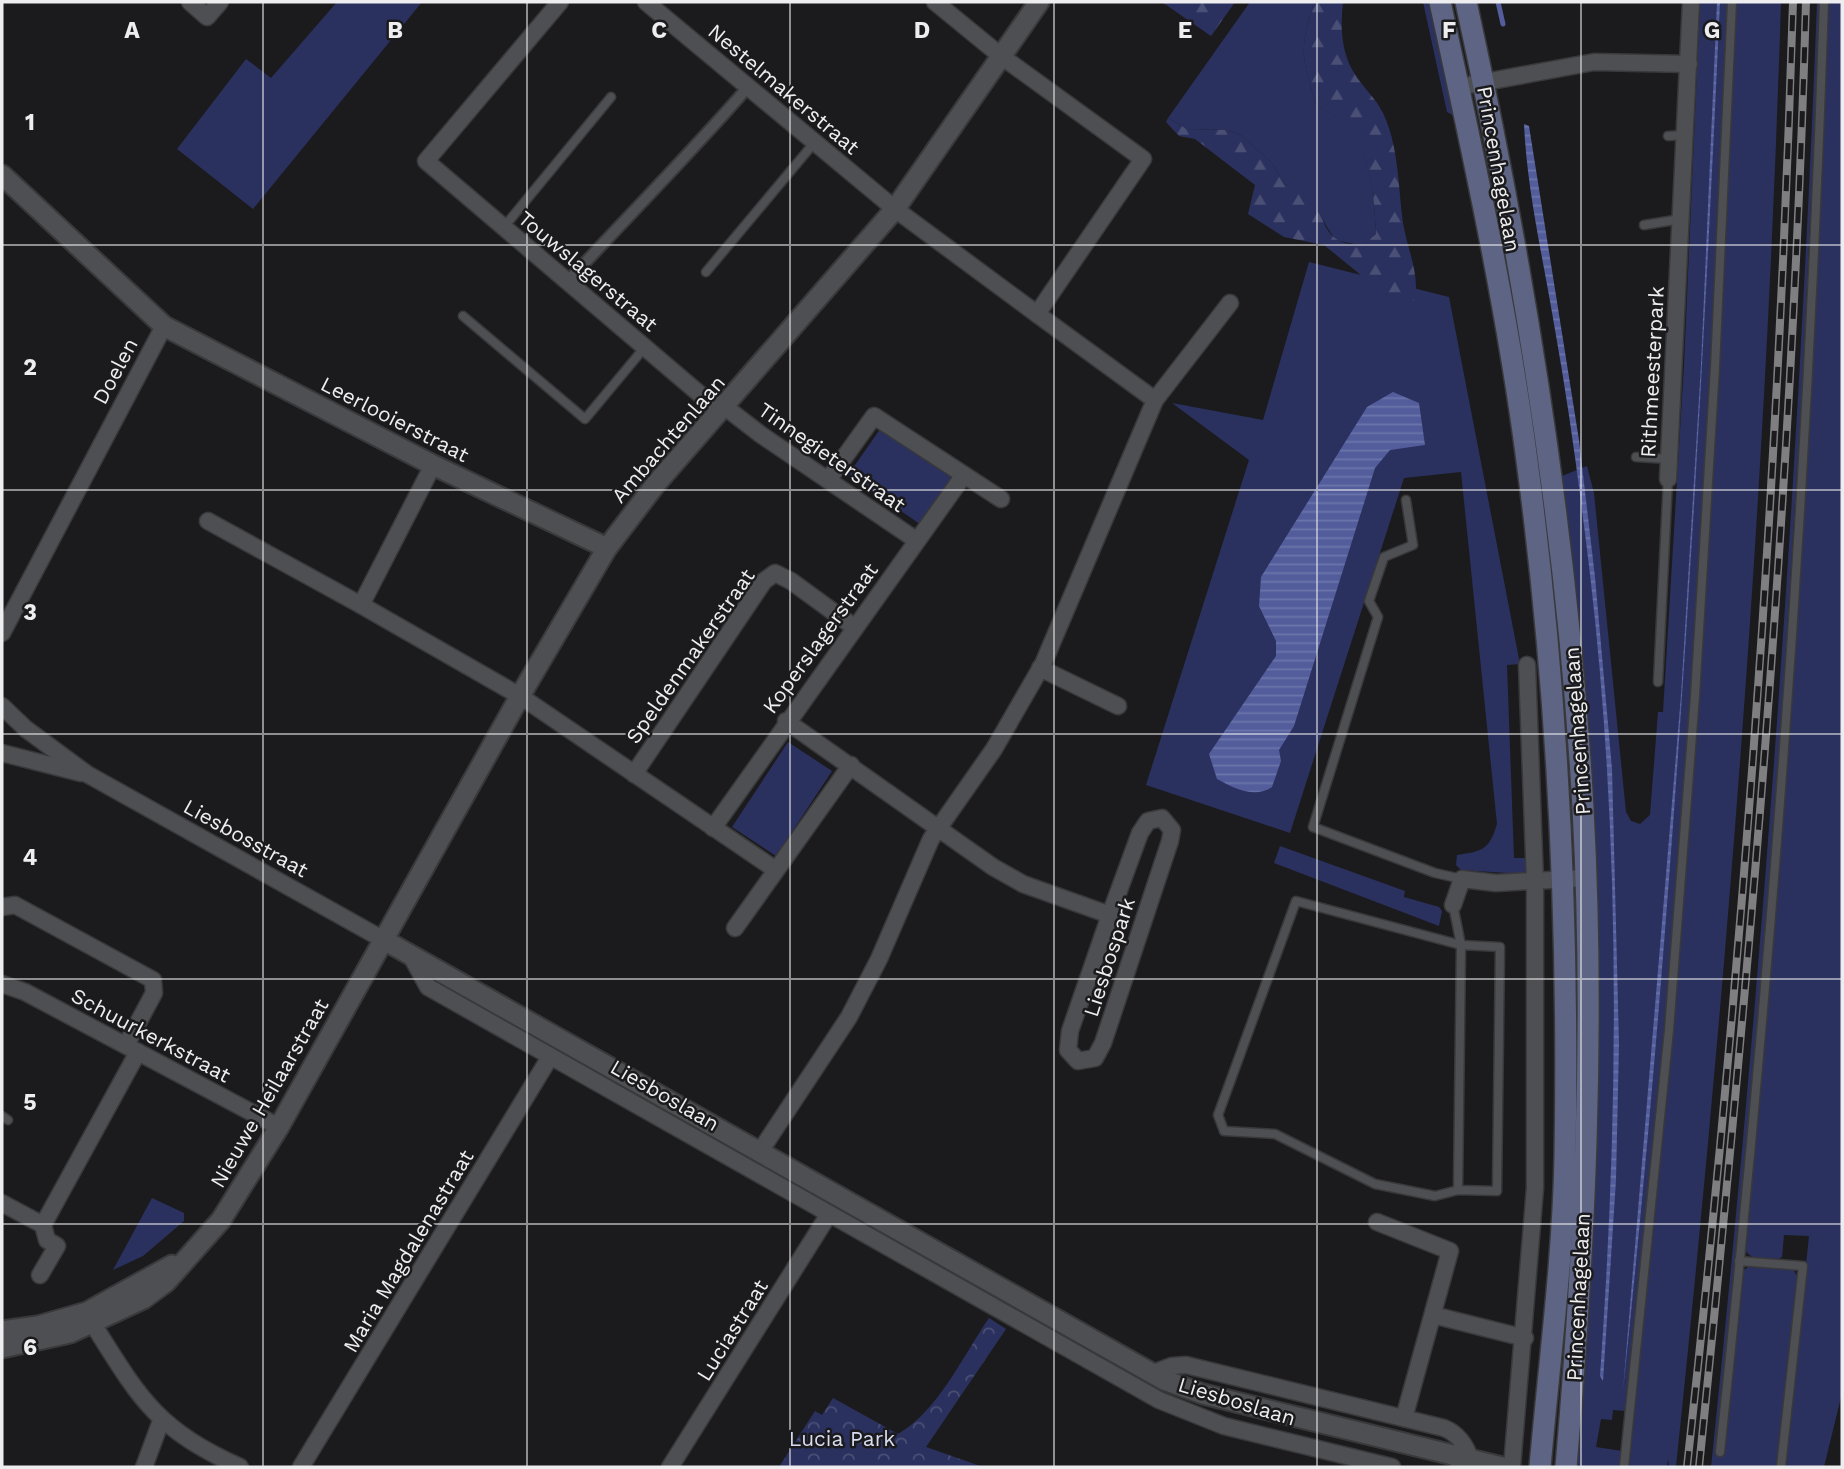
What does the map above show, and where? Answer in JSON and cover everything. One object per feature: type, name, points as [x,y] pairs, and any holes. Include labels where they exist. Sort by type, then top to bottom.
[{"type":"main road","name":"Princenhagelaan","points":[[1440,2],[1512,359],[1528,462],[1546,634],[1562,879],[1564,1159],[1540,1467]]},
{"type":"main road","name":"Princenhagelaan","points":[[1466,2],[1484,82],[1552,479],[1570,632],[1585,878],[1587,1126],[1577,1334],[1566,1467]]},
{"type":"street","points":[[190,2],[208,17],[220,2]]},
{"type":"street","name":"Touwslagerstraat","points":[[560,2],[426,161],[702,396],[725,407]]},
{"type":"street","name":"Nestelmakerstraat","points":[[646,2],[895,209],[1155,400]]},
{"type":"street","points":[[936,2],[1001,56],[1143,159],[1037,314]]},
{"type":"street","name":"Ambachtenlaan","points":[[384,940],[520,696],[607,548],[656,485],[895,209],[1039,2]]},
{"type":"street","name":"Rithmeesterpark","points":[[1668,479],[1691,2]]},
{"type":"street","points":[[1458,87],[1594,62],[1689,64]]},
{"type":"street","points":[[568,281],[634,209],[685,160],[748,87]]},
{"type":"street","name":"Doelen","points":[[2,175],[164,326],[2,633]]},
{"type":"street","points":[[759,1153],[849,1017],[879,959],[930,839],[994,749],[1040,668],[1155,400],[1230,303]]},
{"type":"street","name":"Leerlooierstraat","points":[[164,326],[433,465],[607,548]]},
{"type":"street","name":"Tinnegieterstraat","points":[[725,407],[916,540]]},
{"type":"street","points":[[828,481],[874,416],[1001,499]]},
{"type":"street","points":[[361,605],[433,465]]},
{"type":"street","name":"Koperslagerstraat","points":[[713,828],[786,721],[964,475]]},
{"type":"street","name":"Speldenmakerstraat","points":[[208,521],[520,696],[776,870]]},
{"type":"street","name":"Speldenmakerstraat","points":[[634,774],[764,581],[775,573],[792,581],[854,627]]},
{"type":"street","points":[[1512,1467],[1525,1338],[1535,1188],[1535,882],[1527,664]]},
{"type":"street","points":[[1040,668],[1118,706]]},
{"type":"street","name":"Liesbosstraat","points":[[2,706],[33,735],[87,774],[384,940]]},
{"type":"street","name":"Liesbospark","points":[[786,721],[939,829],[1023,884],[1110,915]]},
{"type":"street","name":"Liesbosstraat","points":[[2,753],[39,765],[87,774]]},
{"type":"street","points":[[735,928],[851,765]]},
{"type":"street","name":"Liesbospark","points":[[1162,818],[1172,830],[1170,841],[1102,1043],[1095,1058],[1078,1061],[1068,1050],[1070,1031],[1110,915],[1140,833],[1147,821],[1162,818]]},
{"type":"street","points":[[1453,905],[1462,879],[1496,883],[1585,878]]},
{"type":"street","points":[[2,906],[15,905],[153,981],[154,993],[132,1049],[43,1225],[47,1240],[57,1246],[40,1275]]},
{"type":"street","name":"Liesboslaan","points":[[384,940],[759,1153],[916,1252],[1185,1412],[1224,1426],[1391,1467]]},
{"type":"street","name":"Nieuwe Heilaarstraat","points":[[2,1348],[47,1339],[90,1318],[183,1260],[221,1220],[279,1127],[384,940]]},
{"type":"street","name":"Liesboslaan","points":[[411,956],[428,988],[829,1214],[916,1252]]},
{"type":"street","name":"Schuurkerkstraat","points":[[2,984],[25,992],[279,1127]]},
{"type":"street","name":"Maria Magdalenastraat","points":[[301,1467],[550,1056]]},
{"type":"street","points":[[2,1203],[43,1225]]},
{"type":"street","name":"Luciastraat","points":[[670,1467],[779,1305],[829,1214]]},
{"type":"street","points":[[1377,1222],[1450,1251],[1404,1418]]},
{"type":"street","name":"Liesboslaan","points":[[1009,1305],[1151,1374],[1203,1394],[1464,1463],[1502,1467]]},
{"type":"street","points":[[1433,1315],[1525,1338]]},
{"type":"street","points":[[90,1318],[139,1396],[161,1421],[188,1441],[240,1467]]},
{"type":"street","name":"Nieuwe Heilaarstraat","points":[[2,1331],[90,1318]]},
{"type":"street","name":"Liesboslaan","points":[[1151,1374],[1172,1366],[1186,1365],[1450,1430],[1463,1444],[1464,1463]]},
{"type":"street","points":[[144,1467],[161,1421]]},
{"type":"lane","points":[[1624,1467],[1669,1030],[1695,696],[1715,367],[1732,2]]},
{"type":"lane","points":[[1720,1452],[1787,709],[1808,366],[1824,2]]},
{"type":"lane","points":[[504,227],[611,97]]},
{"type":"lane","points":[[1668,136],[1685,135]]},
{"type":"lane","points":[[706,272],[814,142]]},
{"type":"lane","points":[[1644,225],[1681,219]]},
{"type":"lane","points":[[464,316],[584,419],[645,347]]},
{"type":"lane","points":[[1636,457],[1669,459]]},
{"type":"lane","name":"Rithmeesterpark","points":[[1658,682],[1668,479]]},
{"type":"lane","points":[[1406,500],[1413,545],[1384,557],[1369,601],[1378,617],[1312,827],[1435,873],[1462,879]]},
{"type":"lane","points":[[1296,901],[1461,944],[1500,947],[1497,1191],[1458,1190],[1435,1196],[1369,1183],[1275,1135],[1224,1131],[1218,1115],[1296,901]]},
{"type":"lane","points":[[1453,905],[1461,944],[1458,1190]]},
{"type":"lane","points":[[1739,1261],[1803,1266],[1781,1467]]},
{"type":"green space","points":[[337,2],[422,2],[253,209],[177,149],[246,59],[271,78]]},
{"type":"green space","points":[[1162,2],[1235,2],[1211,36]]},
{"type":"green space","points":[[1250,2],[1314,2],[1304,43],[1305,65],[1317,106],[1350,127],[1367,164],[1376,234],[1362,246],[1336,240],[1310,199],[1284,184],[1272,163],[1242,136],[1228,130],[1187,129],[1168,118]]},
{"type":"green space","points":[[1314,2],[1343,2],[1342,32],[1348,61],[1380,108],[1388,126],[1395,153],[1403,223],[1415,272],[1414,301],[1383,293],[1324,245],[1284,237],[1248,214],[1255,185],[1195,139],[1179,136],[1166,122],[1168,118],[1187,129],[1228,130],[1242,136],[1272,163],[1284,184],[1301,189],[1313,200],[1330,233],[1348,244],[1363,245],[1376,234],[1373,193],[1367,164],[1349,127],[1317,106],[1305,65],[1304,43]]},
{"type":"green space","points":[[1423,2],[1433,2],[1458,118],[1447,112]]},
{"type":"green space","points":[[1700,2],[1728,2],[1708,436],[1685,786],[1662,1054],[1626,1411],[1613,1410],[1612,1420],[1601,1419],[1596,1447],[1622,1451],[1619,1467],[1584,1467],[1572,1462],[1593,1127],[1557,478],[1587,466],[1594,493],[1626,812],[1631,821],[1640,824],[1650,815],[1658,712],[1663,712],[1684,365]]},
{"type":"green space","points":[[1736,2],[1781,2],[1765,369],[1742,735],[1712,1101],[1676,1467],[1669,1467],[1668,1459],[1667,1467],[1629,1467],[1672,1031]]},
{"type":"green space","points":[[1817,2],[1820,2],[1802,392],[1781,728],[1755,1053],[1716,1454],[1724,1454],[1743,1271],[1749,1266],[1793,1269],[1798,1278],[1778,1467],[1711,1467],[1746,1101],[1776,735],[1800,369]]},
{"type":"green space","points":[[1827,2],[1842,2],[1842,1393],[1824,1467],[1785,1467],[1809,1236],[1784,1235],[1782,1257],[1773,1260],[1757,1259],[1745,1250],[1776,902]]},
{"type":"green space","points":[[1309,262],[1449,297],[1520,664],[1507,665],[1514,858],[1527,858],[1527,869],[1523,874],[1461,870],[1456,865],[1457,855],[1479,850],[1488,844],[1497,824],[1461,472],[1404,478],[1290,833],[1146,785],[1249,460],[1172,403],[1263,420]]},
{"type":"green space","points":[[881,428],[953,478],[920,524],[848,475]]},
{"type":"green space","points":[[788,742],[832,771],[776,856],[732,827]]},
{"type":"green space","points":[[1280,846],[1405,891],[1404,897],[1439,907],[1442,911],[1439,926],[1274,863]]},
{"type":"green space","points":[[152,1198],[184,1213],[184,1221],[143,1256],[113,1270]]},
{"type":"green space","name":"Lucia Park","points":[[989,1318],[1006,1329],[926,1447],[983,1467],[779,1467],[815,1411],[822,1415],[833,1398],[898,1434],[925,1412],[938,1397]]},
{"type":"shaded area","points":[[1717,2],[1720,2],[1712,176],[1682,696],[1656,1043],[1623,1390],[1681,695],[1701,365]]},
{"type":"shaded area","points":[[1524,124],[1529,126],[1579,440],[1595,577],[1612,769],[1619,1044],[1616,1180],[1603,1381],[1600,1376],[1611,1176],[1614,975],[1607,774],[1590,574],[1565,386],[1532,199]]},
{"type":"shaded area","points":[[1393,392],[1419,403],[1425,445],[1390,450],[1375,468],[1294,726],[1279,750],[1281,761],[1272,787],[1258,792],[1237,789],[1217,779],[1209,754],[1276,656],[1276,641],[1259,606],[1261,577],[1367,407]]},
{"type":"waterway","points":[[1498,2],[1503,24]]},
{"type":"railway","points":[[1687,1467],[1724,1102],[1755,736],[1778,369],[1793,2]]},
{"type":"railway","points":[[1699,1467],[1735,1101],[1766,735],[1790,369],[1806,2]]}]
